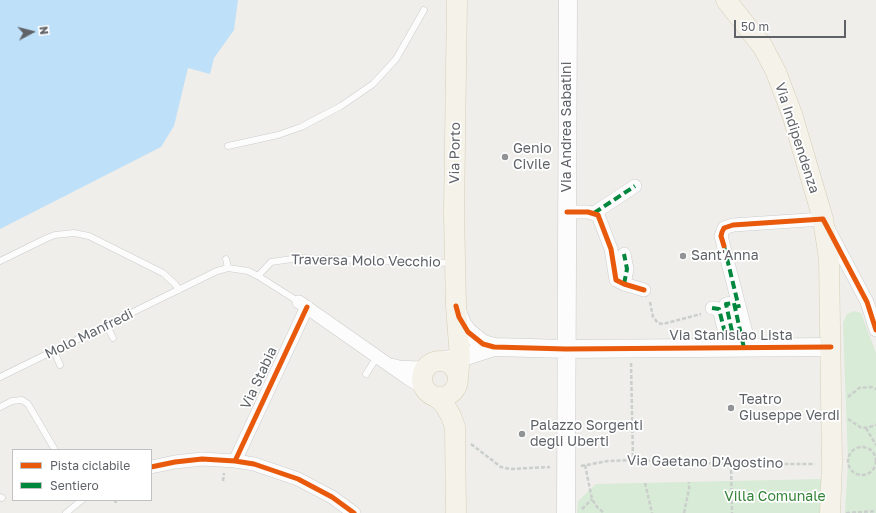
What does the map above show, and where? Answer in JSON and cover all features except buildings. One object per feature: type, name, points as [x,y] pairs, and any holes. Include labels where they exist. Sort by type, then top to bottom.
[{"type":"main road","name":"Via Porto","points":[[444,365],[441,356],[450,339],[456,306],[455,263],[458,0]]},
{"type":"main road","name":"Via Andrea Sabatini","points":[[566,513],[568,0]]},
{"type":"main road","name":"Via Indipendenza","points":[[726,0],[763,48],[776,72],[792,114],[823,219],[829,259],[830,289],[832,463],[830,513]]},
{"type":"main road","name":"Via Porto","points":[[444,365],[456,306]]},
{"type":"main road","points":[[456,306],[459,317],[468,332],[483,344],[494,347]]},
{"type":"main road","name":"Via Stanislao Lista","points":[[494,347],[566,349],[831,347]]},
{"type":"main road","points":[[456,513],[455,427],[448,410],[430,392],[423,378],[423,373],[494,347]]},
{"type":"main road","points":[[430,392],[446,396],[454,391],[458,382],[444,365]]},
{"type":"street","points":[[567,212],[594,213],[635,186]]},
{"type":"street","points":[[594,213],[600,220],[611,249],[616,280],[644,290]]},
{"type":"street","points":[[747,348],[721,236],[724,228],[733,224],[823,219],[867,302],[876,330]]},
{"type":"street","points":[[624,254],[626,269],[624,284]]},
{"type":"street","points":[[830,289],[834,276],[839,271],[848,272],[854,278]]},
{"type":"street","points":[[709,310],[719,309],[726,337],[733,336],[726,304],[734,303],[747,348]]},
{"type":"street","points":[[303,304],[381,360],[430,392]]},
{"type":"street","name":"Via Stabia","points":[[235,460],[303,304]]},
{"type":"street","points":[[381,360],[399,367],[409,368],[444,365]]},
{"type":"street","points":[[152,467],[188,460],[235,460],[254,464],[298,479],[332,497],[354,513]]},
{"type":"lane","points":[[228,146],[278,135],[301,128],[341,106],[367,89],[396,60],[424,10]]},
{"type":"lane","points":[[0,261],[47,238],[55,235],[74,233],[89,236],[163,273],[179,290]]},
{"type":"lane","name":"Traversa Molo Vecchio","points":[[258,276],[271,262],[299,258],[455,263]]},
{"type":"lane","points":[[226,259],[228,268]]},
{"type":"lane","name":"Molo Manfredi","points":[[0,378],[217,271],[228,268],[248,271],[303,304]]},
{"type":"lane","points":[[107,326],[113,338]]},
{"type":"lane","points":[[54,351],[60,365]]},
{"type":"lane","points":[[366,374],[381,360]]},
{"type":"lane","points":[[0,407],[12,401],[22,400],[28,404],[54,449]]},
{"type":"lane","points":[[66,513],[81,501]]},
{"type":"path","points":[[644,290],[649,295],[653,317],[658,323],[663,324],[709,310]]},
{"type":"path","points":[[631,349],[633,460]]},
{"type":"path","points":[[846,401],[849,395],[859,388],[871,387],[876,389]]},
{"type":"path","points":[[846,415],[854,425],[866,428],[876,425]]},
{"type":"path","points":[[866,428],[876,445]]},
{"type":"path","points":[[866,447],[875,456],[875,465],[866,474],[858,474],[849,466],[848,457],[857,448],[866,447]]},
{"type":"path","points":[[731,464],[732,513]]},
{"type":"path","points":[[585,465],[592,499],[597,507],[604,513]]},
{"type":"path","points":[[684,513],[689,482]]},
{"type":"path","points":[[646,483],[652,513]]},
{"type":"path","points":[[581,513],[582,509],[592,499]]},
{"type":"path","points":[[830,513],[876,512]]},
{"type":"green space","points":[[854,311],[861,313],[876,353],[876,513],[845,513],[848,462],[843,323],[847,314]]},
{"type":"green space","name":"Villa Comunale","points":[[821,479],[820,513],[577,513],[578,501],[596,484]]},
{"type":"water","points":[[0,0],[238,0],[234,30],[214,58],[210,74],[188,68],[174,126],[161,147],[0,229]]},
{"type":"marked path","points":[[594,213],[635,186]]},
{"type":"marked path","points":[[724,246],[739,308]]},
{"type":"marked path","points":[[624,254],[627,269],[624,284]]},
{"type":"marked path","points":[[712,308],[719,309],[726,337],[733,336],[726,304],[734,303],[744,348]]},
{"type":"cycle path","points":[[567,212],[588,212],[598,215],[611,249],[616,280],[644,290]]},
{"type":"cycle path","points":[[724,246],[721,236],[722,232],[724,228],[733,225],[823,219],[867,302],[876,330]]},
{"type":"cycle path","points":[[456,306],[459,317],[468,332],[483,344],[494,347],[566,349],[831,347]]},
{"type":"cycle path","points":[[235,461],[307,307]]},
{"type":"cycle path","points":[[152,467],[202,459],[254,464],[298,479],[332,497],[354,513]]},
{"type":"place","name":"Genio Civile","points":[[505,157]]},
{"type":"place","name":"Sant'Anna","points":[[683,256]]},
{"type":"place","name":"Teatro Giuseppe Verdi","points":[[731,408]]},
{"type":"place","name":"Palazzo Sorgenti degli Uberti","points":[[522,434]]}]
